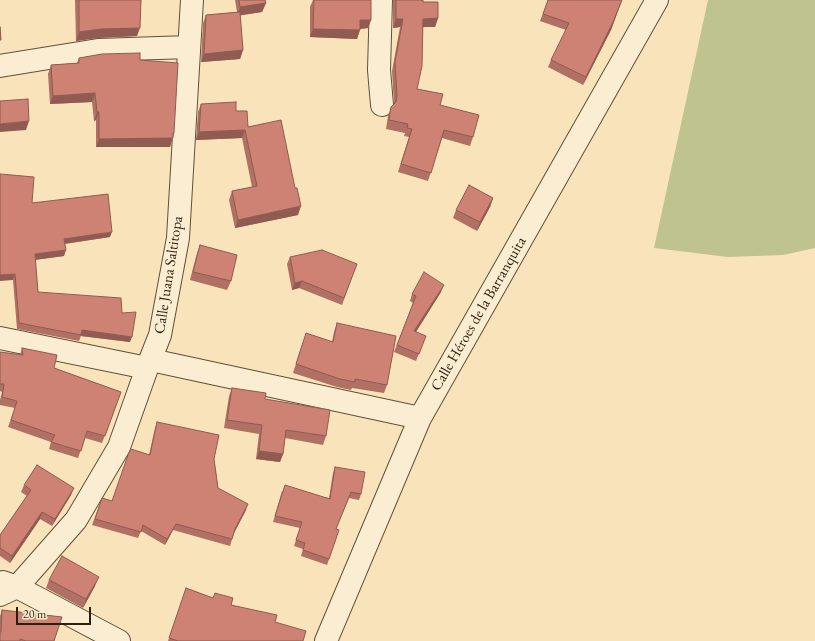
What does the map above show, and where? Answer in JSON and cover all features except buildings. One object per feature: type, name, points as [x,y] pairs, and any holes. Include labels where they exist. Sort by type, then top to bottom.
[{"type":"street","name":"Calle Juana Saltitopa","points":[[6,587],[76,520],[119,447],[160,335],[178,238],[192,0]]},
{"type":"street","points":[[381,0],[379,70],[382,106]]},
{"type":"street","name":"Calle Héroes de la Barranquita","points":[[326,641],[420,418],[657,0]]},
{"type":"street","points":[[0,66],[98,50],[189,47]]},
{"type":"street","points":[[0,338],[149,364],[420,418]]},
{"type":"street","points":[[6,587],[119,641]]},
{"type":"green space","points":[[708,0],[815,0],[815,248],[783,255],[728,257],[654,248]]}]
